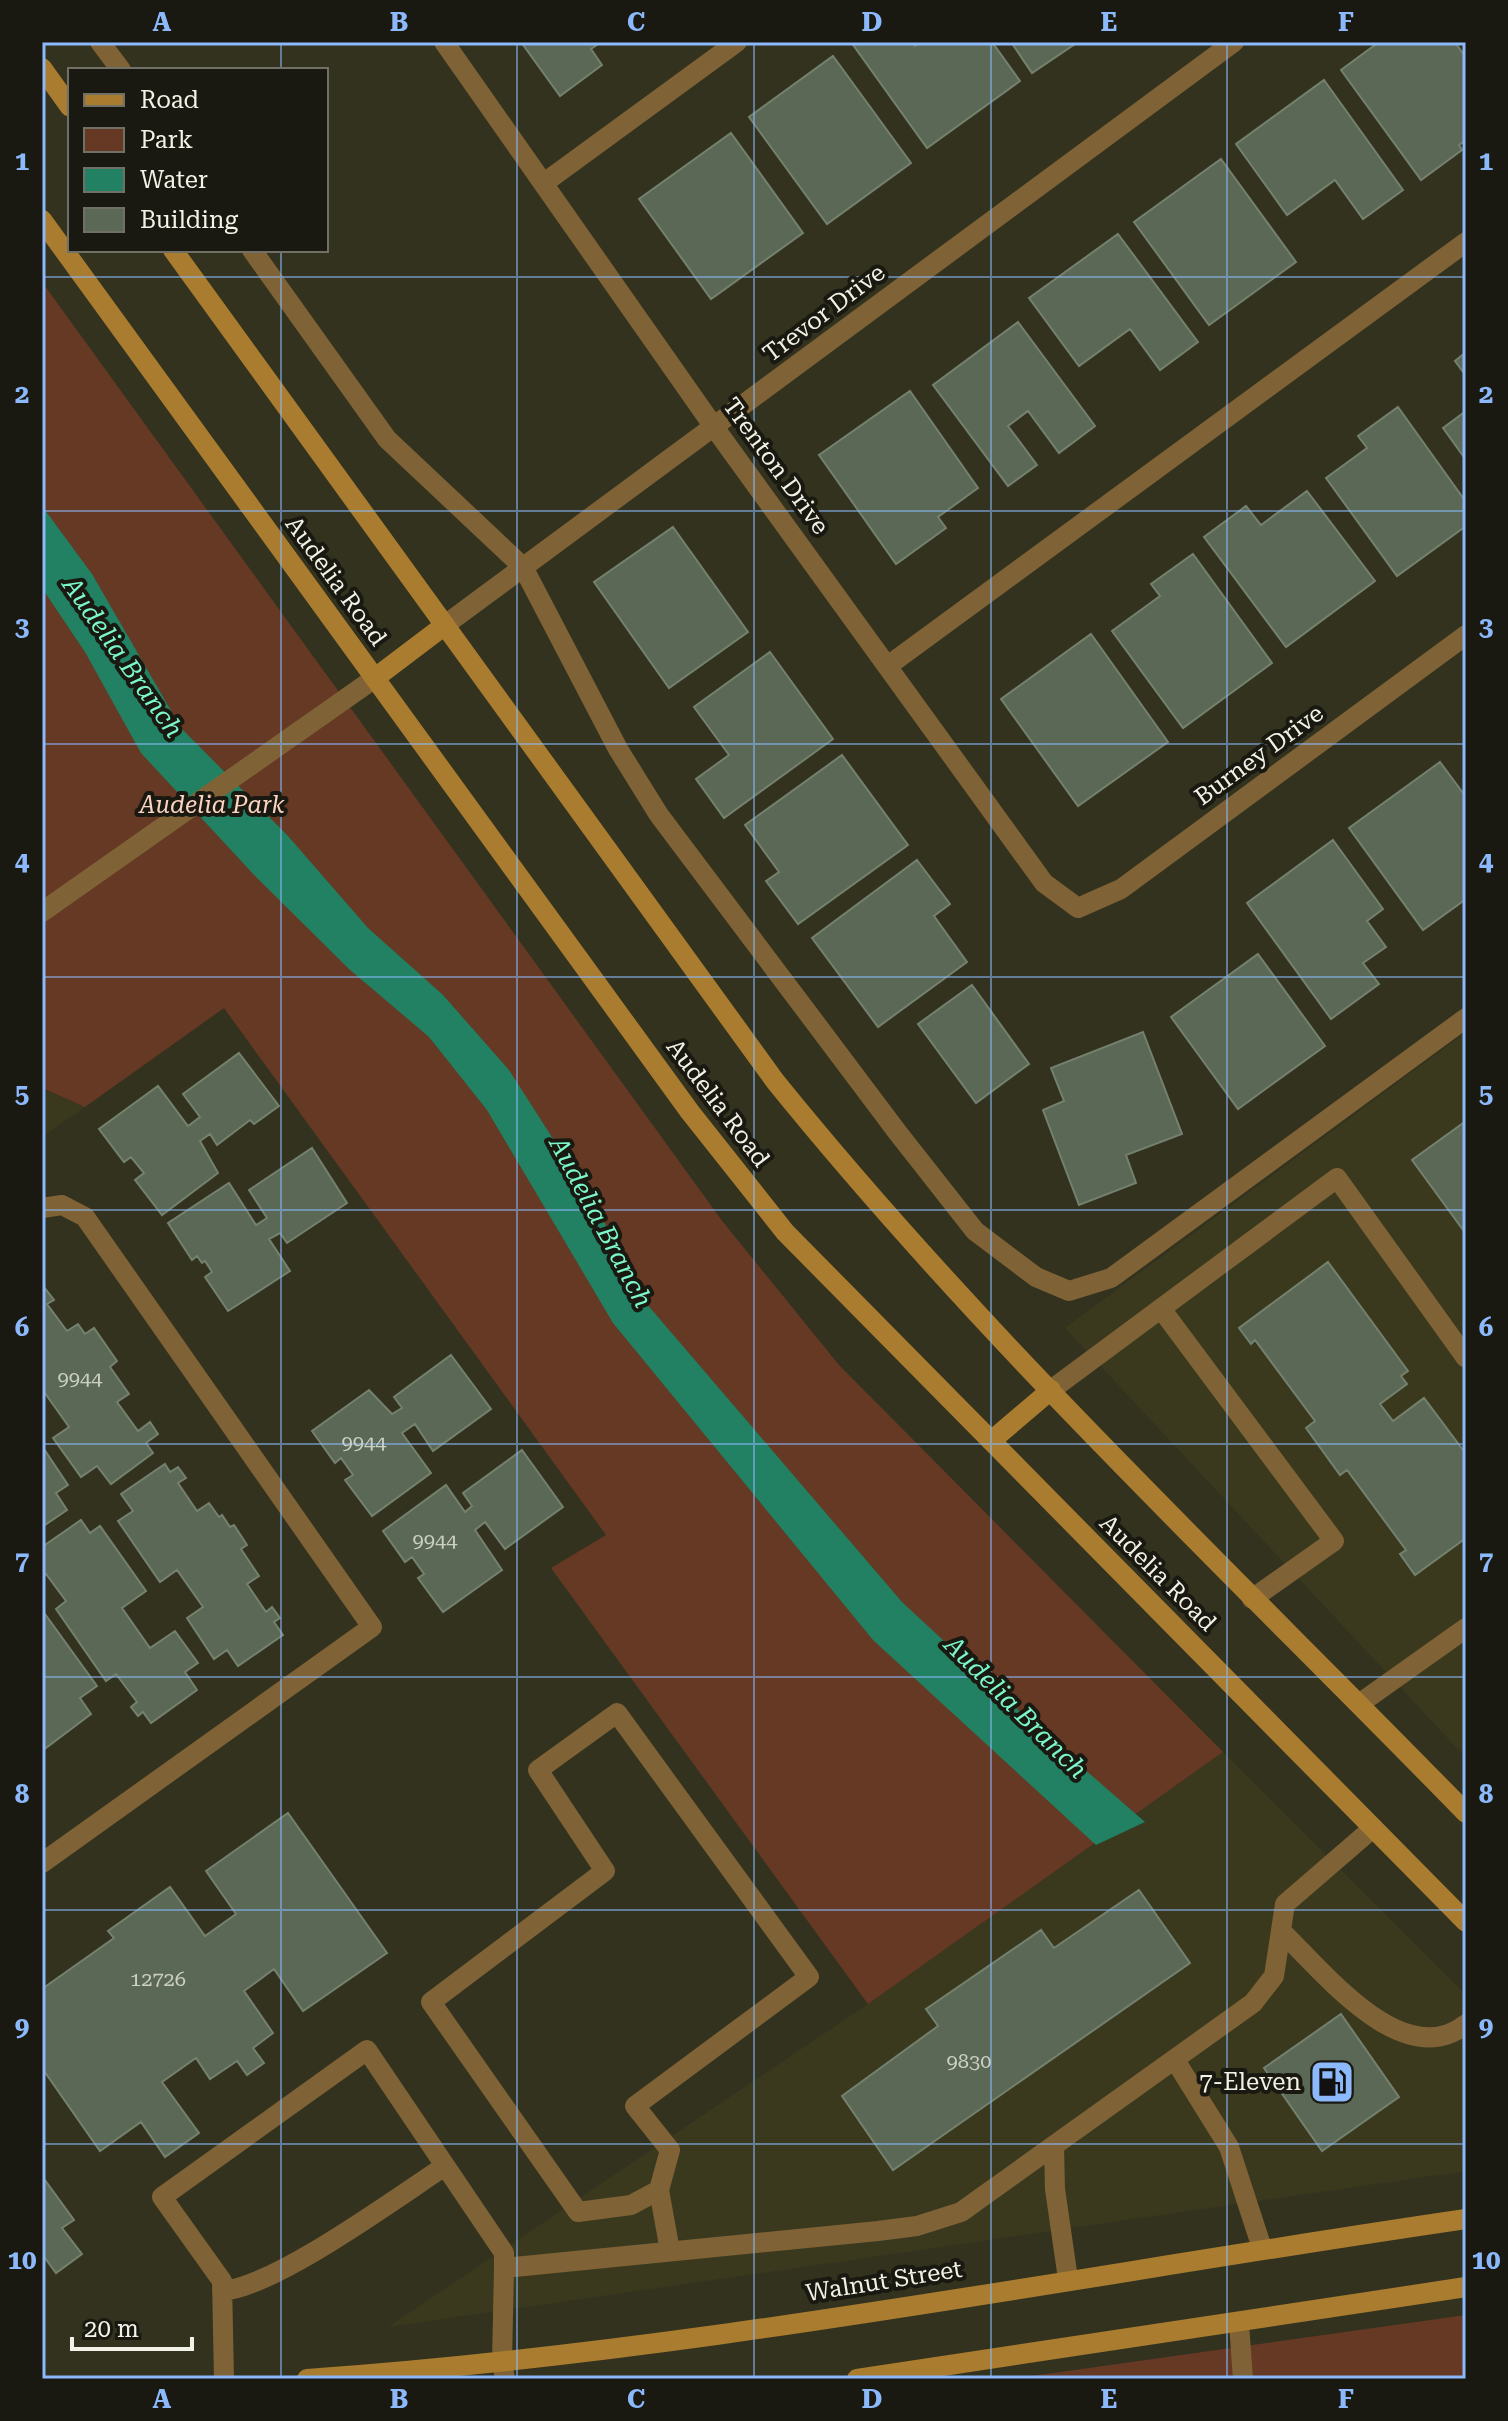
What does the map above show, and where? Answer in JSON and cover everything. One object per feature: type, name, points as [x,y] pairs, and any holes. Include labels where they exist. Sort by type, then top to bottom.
[{"type":"main road","points":[[42,68],[68,104]]},
{"type":"main road","name":"Audelia Road","points":[[42,220],[690,1112],[785,1232],[1466,1922]]},
{"type":"main road","name":"Audelia Road","points":[[174,252],[784,1092],[866,1193],[1252,1599],[1466,1813]]},
{"type":"main road","points":[[375,678],[445,625]]},
{"type":"main road","points":[[991,1441],[1051,1390]]},
{"type":"main road","name":"Walnut Street","points":[[307,2379],[504,2371],[656,2343],[1466,2219]]},
{"type":"main road","points":[[857,2379],[1239,2324],[1466,2287]]},
{"type":"street","points":[[100,42],[120,68]]},
{"type":"street","name":"Trenton Drive","points":[[444,42],[714,427],[1044,883],[1078,908]]},
{"type":"street","points":[[544,183],[737,42]]},
{"type":"street","name":"Trevor Drive","points":[[445,625],[1234,42]]},
{"type":"street","points":[[889,665],[1466,242]]},
{"type":"street","points":[[253,252],[387,439],[523,567],[618,749],[659,815],[975,1231],[1036,1277],[1069,1291],[1111,1278],[1466,1018]]},
{"type":"street","name":"Burney Drive","points":[[1078,908],[1121,889],[1466,635]]},
{"type":"street","points":[[42,912],[375,678]]},
{"type":"street","points":[[1051,1390],[1337,1178],[1466,1358]]},
{"type":"street","points":[[42,1208],[62,1205],[85,1217],[372,1627],[42,1863]]},
{"type":"street","points":[[1162,1310],[1334,1541],[1252,1599]]},
{"type":"street","points":[[1359,1704],[1466,1628]]},
{"type":"street","points":[[659,2190],[631,2205],[578,2212],[431,2002],[605,1871],[538,1770],[617,1713],[809,1977],[635,2106],[670,2150],[659,2190],[670,2251]]},
{"type":"street","points":[[504,2268],[917,2226],[961,2212],[1253,2003],[1274,1976],[1285,1904],[1373,1828]]},
{"type":"street","points":[[1281,1931],[1378,2023],[1412,2037],[1451,2036],[1466,2024]]},
{"type":"street","points":[[224,2379],[222,2281],[162,2197],[367,2050],[504,2253],[504,2371]]},
{"type":"street","points":[[1175,2060],[1229,2147],[1262,2248]]},
{"type":"street","points":[[1054,2146],[1055,2189],[1068,2279]]},
{"type":"street","points":[[222,2291],[243,2290],[316,2249],[445,2166]]},
{"type":"street","points":[[1239,2324],[1243,2379]]},
{"type":"shaded area","points":[[1466,1032],[1466,1758],[1065,1328]]},
{"type":"shaded area","points":[[42,1089],[85,1107],[42,1137]]},
{"type":"shaded area","points":[[1223,1752],[1466,1995],[1466,2171],[388,2327],[868,2004]]},
{"type":"green space","name":"Audelia Park","points":[[42,282],[723,1222],[839,1365],[1223,1752],[868,2004],[551,1568],[606,1535],[224,1008],[85,1107],[42,1088]]},
{"type":"green space","points":[[1466,2315],[1466,2379],[1011,2379]]},
{"type":"water","name":"Audelia Branch","points":[[42,506],[92,574],[181,728],[288,836],[368,928],[443,995],[509,1070],[596,1206],[646,1303],[902,1602],[1044,1734],[1145,1822],[1096,1845],[873,1640],[613,1323],[487,1110],[429,1037],[349,969],[256,877],[141,753],[85,652],[42,588]]},
{"type":"building","points":[[521,42],[601,42],[591,49],[602,65],[560,96]]},
{"type":"building","points":[[851,42],[912,42],[915,46],[920,42],[992,42],[1020,81],[927,148]]},
{"type":"building","points":[[1011,42],[1078,42],[1032,73]]},
{"type":"building","points":[[1379,42],[1455,42],[1466,58],[1466,140],[1459,145],[1462,150],[1421,180],[1341,70]]},
{"type":"building","points":[[833,56],[911,163],[827,224],[749,117]]},
{"type":"building","points":[[1324,80],[1403,190],[1363,219],[1335,180],[1287,215],[1236,144]]},
{"type":"building","points":[[731,133],[803,233],[711,299],[639,199]]},
{"type":"building","points":[[1221,159],[1296,262],[1209,325],[1134,222]]},
{"type":"building","points":[[1118,234],[1198,342],[1160,370],[1130,329],[1079,366],[1029,298]]},
{"type":"building","points":[[1018,322],[1095,426],[1059,453],[1028,411],[1008,426],[1037,465],[1008,486],[933,385]]},
{"type":"building","points":[[1466,352],[1466,376],[1455,361]]},
{"type":"building","points":[[910,391],[978,488],[938,517],[946,528],[896,564],[819,455]]},
{"type":"building","points":[[1398,407],[1466,502],[1466,526],[1397,576],[1326,478],[1367,448],[1358,436]]},
{"type":"building","points":[[1466,411],[1466,460],[1443,428]]},
{"type":"building","points":[[1307,491],[1375,581],[1286,647],[1204,537],[1246,506],[1261,525]]},
{"type":"building","points":[[673,527],[748,632],[669,688],[594,582]]},
{"type":"building","points":[[1193,554],[1272,663],[1183,728],[1112,631],[1160,596],[1151,584]]},
{"type":"building","points":[[1091,634],[1168,742],[1078,806],[1001,699]]},
{"type":"building","points":[[770,652],[833,739],[724,818],[696,779],[729,755],[694,707]]},
{"type":"building","points":[[842,755],[908,845],[798,924],[766,881],[779,872],[745,825]]},
{"type":"building","points":[[1440,762],[1466,797],[1466,899],[1423,930],[1349,828]]},
{"type":"building","points":[[1333,840],[1383,909],[1367,921],[1386,947],[1363,963],[1379,984],[1331,1019],[1247,903]]},
{"type":"building","points":[[917,860],[950,904],[934,916],[967,962],[878,1027],[812,938]]},
{"type":"building","points":[[1258,954],[1325,1046],[1238,1109],[1171,1017]]},
{"type":"building","points":[[972,985],[1029,1064],[976,1103],[918,1024]]},
{"type":"building","points":[[1143,1032],[1182,1134],[1126,1155],[1136,1183],[1079,1205],[1043,1110],[1064,1101],[1051,1068]]},
{"type":"building","points":[[239,1053],[279,1106],[254,1124],[250,1120],[217,1145],[210,1134],[200,1141],[218,1173],[162,1215],[135,1180],[144,1173],[131,1157],[124,1162],[99,1129],[158,1086],[188,1126],[200,1117],[183,1094]]},
{"type":"building","points":[[1466,1121],[1466,1234],[1412,1160]]},
{"type":"building","points":[[312,1148],[347,1203],[287,1243],[280,1233],[269,1239],[290,1271],[228,1311],[205,1277],[212,1272],[205,1261],[202,1263],[197,1256],[192,1260],[168,1223],[229,1183],[256,1225],[267,1218],[249,1190]]},
{"type":"building","points":[[1328,1262],[1408,1371],[1401,1376],[1407,1384],[1380,1404],[1393,1421],[1424,1398],[1466,1454],[1466,1538],[1415,1575],[1400,1554],[1406,1550],[1347,1470],[1340,1475],[1306,1428],[1315,1421],[1255,1340],[1251,1344],[1239,1328]]},
{"type":"building","points":[[44,1287],[54,1300],[47,1304],[67,1331],[78,1324],[85,1334],[94,1328],[117,1361],[110,1367],[129,1394],[117,1402],[138,1431],[150,1422],[158,1434],[146,1443],[153,1453],[111,1484],[97,1466],[81,1477],[53,1438],[69,1427],[42,1389]]},
{"type":"building","points":[[451,1355],[491,1409],[433,1451],[415,1424],[402,1433],[431,1473],[372,1516],[345,1480],[353,1475],[341,1458],[335,1463],[312,1431],[369,1390],[392,1414],[402,1408],[394,1397]]},
{"type":"building","points":[[42,1446],[68,1485],[56,1493],[67,1510],[42,1527]]},
{"type":"building","points":[[522,1450],[563,1507],[505,1549],[485,1522],[475,1530],[502,1570],[443,1612],[418,1578],[424,1574],[412,1557],[405,1562],[383,1531],[446,1485],[465,1512],[472,1506],[463,1493]]},
{"type":"building","points":[[165,1464],[170,1472],[178,1467],[186,1478],[178,1483],[197,1511],[209,1503],[230,1527],[234,1525],[247,1545],[241,1549],[259,1576],[247,1584],[266,1612],[272,1607],[280,1618],[274,1622],[283,1635],[238,1666],[227,1650],[214,1659],[187,1618],[203,1607],[177,1570],[160,1582],[118,1521],[133,1511],[121,1494]]},
{"type":"building","points":[[81,1520],[90,1533],[100,1526],[146,1591],[122,1608],[150,1648],[175,1631],[198,1663],[185,1672],[197,1690],[151,1723],[143,1712],[138,1716],[131,1707],[137,1702],[116,1674],[106,1681],[56,1609],[66,1601],[46,1574],[42,1577],[42,1547]]},
{"type":"building","points":[[45,1614],[97,1686],[80,1698],[91,1714],[42,1751],[42,1616]]},
{"type":"building","points":[[288,1813],[387,1953],[303,2011],[274,1969],[244,1991],[273,2033],[253,2048],[264,2063],[247,2075],[237,2061],[210,2079],[196,2058],[162,2082],[199,2133],[165,2157],[141,2122],[100,2151],[42,2068],[42,1989],[114,1938],[108,1931],[170,1887],[205,1936],[236,1914],[206,1871]]},
{"type":"building","points":[[1139,1890],[1190,1963],[893,2170],[842,2096],[938,2026],[926,2009],[1041,1930],[1054,1948]]},
{"type":"building","name":"7-Eleven","points":[[1341,2014],[1399,2097],[1322,2151],[1264,2068]]},
{"type":"building","points":[[42,2176],[74,2220],[62,2228],[82,2254],[56,2273],[42,2254]]},
{"type":"place","name":"7-Eleven","points":[[1332,2082]]}]
